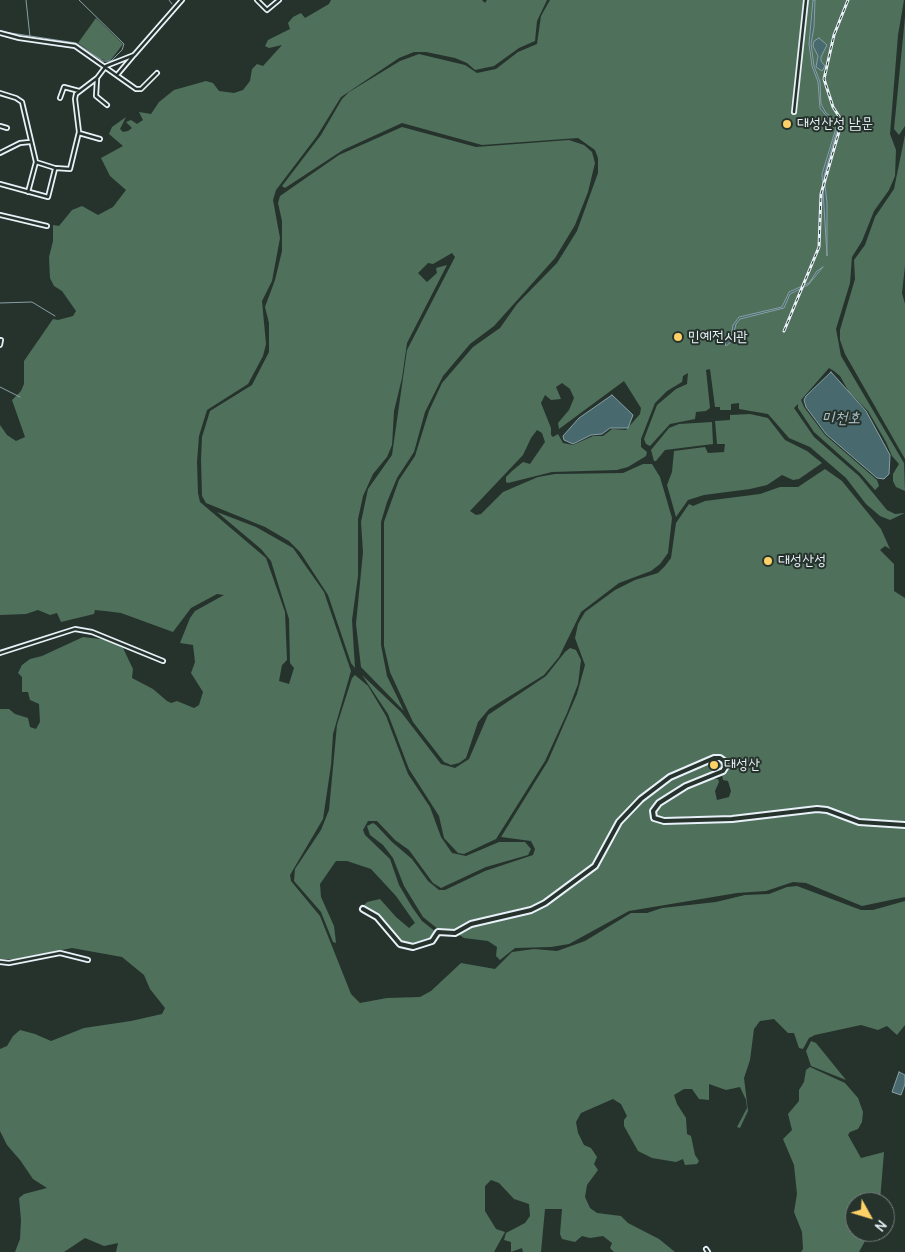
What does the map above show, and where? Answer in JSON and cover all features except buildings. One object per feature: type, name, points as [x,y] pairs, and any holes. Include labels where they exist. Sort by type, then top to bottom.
[{"type":"street","points":[[117,75],[182,0]]},
{"type":"street","points":[[257,0],[267,10],[279,0]]},
{"type":"street","points":[[794,112],[806,0]]},
{"type":"street","points":[[0,34],[75,46],[139,89],[148,84],[157,73]]},
{"type":"street","points":[[36,162],[66,170],[71,168],[79,133],[75,99],[79,91],[97,78],[106,66],[134,55]]},
{"type":"street","points":[[97,78],[96,96],[107,105]]},
{"type":"street","points":[[60,98],[64,87],[79,91]]},
{"type":"street","points":[[0,93],[22,102],[36,162],[28,192]]},
{"type":"street","points":[[0,126],[7,128]]},
{"type":"street","points":[[79,133],[100,139]]},
{"type":"street","points":[[0,153],[20,143],[30,142]]},
{"type":"street","points":[[0,184],[48,197],[55,168]]},
{"type":"street","points":[[0,215],[47,226]]},
{"type":"street","points":[[0,345],[1,340]]},
{"type":"street","points":[[0,653],[75,629],[92,632],[163,661]]},
{"type":"street","points":[[363,909],[377,917],[400,944],[413,947],[432,941],[438,932],[455,933],[471,924],[531,910],[545,903],[595,866],[619,822],[641,799],[670,777],[714,758],[720,758],[724,761],[726,766],[723,771],[686,786],[660,803],[653,811],[654,818],[664,821],[732,819],[817,809],[827,810],[859,822],[905,825]]},
{"type":"street","points":[[0,962],[9,964],[60,953],[88,960]]},
{"type":"green space","points":[[331,0],[482,0],[485,3],[487,0],[547,0],[537,21],[535,41],[519,48],[494,66],[475,70],[467,63],[455,58],[426,52],[414,52],[399,58],[341,97],[317,136],[276,190],[273,200],[280,238],[272,281],[262,301],[266,344],[263,356],[248,384],[207,410],[199,436],[197,462],[200,502],[266,558],[285,612],[287,660],[282,665],[279,681],[289,684],[294,668],[290,663],[289,619],[271,561],[261,549],[217,512],[256,527],[293,548],[324,592],[351,671],[333,734],[331,765],[323,819],[290,875],[291,881],[320,916],[351,994],[360,1003],[387,998],[420,997],[431,991],[461,963],[495,969],[512,952],[534,949],[557,951],[585,941],[631,913],[647,913],[662,908],[716,902],[745,895],[769,894],[787,887],[797,886],[861,910],[873,910],[905,901],[905,1025],[897,1035],[887,1026],[878,1030],[861,1025],[815,1035],[809,1038],[803,1049],[799,1048],[794,1033],[788,1033],[774,1019],[760,1021],[754,1029],[750,1060],[744,1078],[748,1111],[740,1128],[737,1127],[747,1108],[746,1100],[740,1087],[726,1090],[709,1084],[709,1100],[699,1099],[692,1089],[684,1089],[674,1095],[677,1104],[686,1118],[687,1134],[691,1136],[695,1155],[699,1161],[697,1164],[685,1165],[683,1159],[676,1162],[652,1158],[638,1151],[624,1126],[624,1120],[627,1116],[621,1104],[613,1099],[581,1113],[576,1122],[578,1133],[584,1145],[591,1148],[597,1157],[594,1164],[598,1170],[587,1185],[585,1197],[590,1208],[597,1213],[621,1216],[628,1223],[659,1239],[675,1252],[614,1252],[610,1248],[612,1243],[603,1236],[590,1238],[582,1236],[575,1242],[562,1239],[560,1234],[562,1209],[545,1209],[541,1252],[523,1252],[522,1248],[511,1252],[511,1242],[504,1240],[506,1233],[525,1223],[530,1216],[529,1204],[514,1199],[499,1183],[491,1180],[485,1186],[485,1211],[496,1229],[505,1232],[494,1252],[116,1252],[118,1243],[104,1246],[85,1238],[64,1252],[15,1252],[20,1239],[19,1198],[24,1194],[47,1188],[33,1179],[7,1145],[0,1131],[0,1049],[7,1046],[13,1036],[20,1030],[51,1041],[84,1028],[162,1014],[165,1008],[150,989],[144,975],[122,957],[72,948],[15,959],[0,959],[0,709],[9,709],[15,714],[28,718],[30,727],[36,729],[40,722],[39,704],[30,700],[28,692],[22,692],[22,677],[18,673],[22,665],[30,659],[42,656],[83,637],[108,640],[123,648],[133,669],[132,678],[153,689],[171,703],[177,701],[194,708],[199,705],[203,692],[191,673],[195,662],[193,645],[180,643],[190,618],[195,611],[224,595],[217,594],[191,608],[173,632],[121,613],[95,610],[94,614],[61,622],[57,613],[50,615],[38,610],[26,614],[0,615],[0,425],[7,435],[16,441],[25,437],[12,400],[21,391],[24,384],[24,361],[53,319],[58,320],[73,316],[76,311],[62,291],[54,286],[50,278],[49,257],[53,241],[53,225],[59,226],[72,210],[82,206],[98,215],[113,207],[126,190],[110,176],[101,158],[123,146],[109,134],[112,127],[126,117],[120,129],[123,132],[128,131],[132,128],[126,122],[131,120],[137,124],[143,120],[139,112],[151,114],[159,102],[174,90],[206,81],[213,83],[219,91],[234,93],[243,90],[250,81],[252,69],[257,64],[263,66],[282,45],[269,48],[265,46],[268,40],[290,29],[288,23],[293,17],[301,13],[305,18],[329,4]]},
{"type":"green space","points":[[550,0],[904,0],[898,35],[890,134],[896,150],[895,176],[889,190],[874,211],[862,241],[852,257],[850,283],[836,329],[841,356],[904,463],[905,491],[896,487],[893,481],[893,474],[899,464],[892,456],[868,411],[849,392],[840,376],[834,371],[829,368],[801,400],[825,435],[877,480],[879,486],[875,490],[860,473],[814,432],[798,408],[798,404],[794,408],[814,437],[859,476],[887,510],[895,514],[905,513],[890,520],[880,516],[866,504],[846,478],[810,447],[789,438],[768,414],[739,409],[739,403],[731,404],[731,410],[720,410],[720,407],[715,407],[710,369],[706,370],[710,408],[706,411],[696,412],[695,419],[670,424],[650,446],[646,444],[644,439],[657,405],[676,389],[687,384],[688,373],[683,376],[682,382],[667,391],[655,403],[641,439],[641,447],[647,452],[646,456],[628,467],[617,470],[552,472],[506,482],[506,477],[523,462],[530,464],[545,442],[542,433],[537,430],[523,455],[470,511],[476,515],[481,514],[503,492],[538,477],[555,474],[623,473],[643,464],[652,464],[660,477],[672,518],[668,553],[660,564],[651,571],[619,583],[581,612],[559,657],[544,675],[489,709],[478,722],[466,758],[459,763],[451,765],[444,762],[413,722],[390,672],[384,646],[384,522],[399,480],[415,456],[429,411],[442,383],[473,347],[500,328],[517,304],[557,263],[577,231],[598,173],[598,158],[595,150],[578,138],[482,145],[402,123],[343,150],[285,188],[282,186],[321,135],[342,99],[349,92],[400,61],[419,54],[465,65],[477,73],[496,69],[518,52],[537,44],[541,16]],"holes":[[[624,381],[641,408],[640,414],[626,430],[612,429],[603,436],[593,436],[573,445],[563,443],[558,434],[553,437],[551,435],[551,428],[541,403],[545,395],[551,400],[561,399],[556,387],[562,383],[570,389],[574,398],[569,410],[558,423],[559,429]]]},
{"type":"green space","points":[[905,17],[905,126],[899,135],[894,129]]},
{"type":"green space","points":[[96,18],[123,44],[110,61],[100,59],[78,43]]},
{"type":"green space","points":[[402,127],[476,147],[569,140],[584,145],[592,152],[595,163],[588,192],[575,225],[555,258],[494,326],[470,344],[443,376],[425,412],[414,452],[397,478],[387,502],[381,522],[381,645],[387,676],[404,711],[361,667],[356,624],[363,552],[361,522],[368,489],[392,455],[407,350],[455,257],[452,253],[433,264],[428,263],[418,273],[427,282],[437,273],[436,268],[447,265],[407,343],[402,378],[394,411],[392,445],[387,457],[373,474],[363,496],[358,519],[358,576],[352,620],[355,668],[351,663],[328,595],[300,552],[289,541],[265,527],[206,503],[202,496],[201,460],[202,437],[210,411],[252,385],[269,352],[269,323],[265,307],[275,280],[282,251],[282,221],[278,203],[280,196],[339,155]]},
{"type":"green space","points":[[905,135],[905,266],[902,293],[905,304],[905,459],[845,354],[840,340],[840,330],[855,279],[854,260],[865,245],[875,217],[894,189]]},
{"type":"green space","points":[[750,414],[768,418],[785,440],[807,451],[822,463],[799,479],[793,480],[782,475],[767,485],[704,495],[688,500],[676,517],[667,485],[672,472],[674,451],[705,447],[708,453],[724,452],[725,444],[717,444],[715,421],[730,420],[730,415]]},
{"type":"green space","points":[[712,422],[713,444],[665,450],[654,461],[651,450],[669,428],[679,424]]},
{"type":"green space","points":[[825,469],[842,481],[881,529],[890,549],[885,546],[880,550],[894,564],[894,591],[905,598],[905,824],[866,821],[824,808],[805,808],[737,816],[690,816],[663,819],[655,816],[654,812],[661,805],[687,789],[712,779],[718,779],[719,782],[715,791],[717,800],[729,797],[731,791],[728,781],[723,780],[722,775],[727,768],[727,761],[720,756],[705,758],[661,781],[639,798],[618,820],[597,861],[542,903],[473,921],[455,931],[438,929],[423,917],[404,886],[393,858],[383,845],[370,835],[367,826],[373,823],[376,825],[412,859],[428,881],[439,890],[445,890],[485,871],[533,855],[535,849],[531,841],[501,837],[548,761],[577,694],[585,665],[575,638],[578,624],[585,612],[615,590],[635,580],[658,573],[665,566],[671,558],[676,523],[689,504],[693,506],[705,501],[760,494],[780,487],[798,487]]},
{"type":"green space","points":[[570,648],[576,650],[581,660],[578,684],[545,761],[496,839],[464,854],[458,853],[444,838],[439,816],[409,769],[388,714],[362,675],[401,712],[441,764],[455,768],[469,759],[488,715],[546,676]]},
{"type":"green space","points":[[355,675],[368,686],[386,716],[408,774],[430,807],[441,837],[452,853],[466,856],[499,842],[525,842],[531,849],[528,855],[486,867],[441,888],[433,883],[409,850],[395,840],[377,821],[368,821],[363,830],[365,835],[390,859],[399,885],[412,907],[422,921],[436,932],[431,940],[425,943],[403,944],[380,916],[365,908],[364,905],[367,902],[380,899],[409,928],[415,923],[396,896],[371,869],[347,861],[336,861],[320,884],[321,897],[334,926],[336,943],[333,942],[321,912],[294,881],[295,869],[321,830],[329,810],[337,725],[352,678]]},
{"type":"green space","points":[[717,759],[723,762],[722,770],[686,785],[656,804],[650,813],[651,818],[660,822],[821,811],[868,825],[905,827],[905,897],[862,906],[806,883],[793,882],[766,891],[737,893],[629,911],[569,944],[551,947],[515,948],[500,960],[496,956],[497,947],[488,941],[464,938],[458,934],[476,924],[535,909],[601,861],[620,824],[642,800],[670,779]]},
{"type":"green space","points":[[811,1041],[816,1043],[846,1080],[811,1066],[806,1051]]},
{"type":"green space","points":[[810,1067],[845,1083],[858,1098],[863,1112],[862,1122],[858,1129],[850,1132],[848,1135],[861,1158],[884,1152],[881,1192],[845,1192],[845,1242],[864,1242],[859,1252],[801,1252],[803,1249],[802,1232],[794,1212],[797,1194],[794,1165],[783,1139],[792,1130],[788,1114],[799,1101],[799,1090],[804,1082],[806,1070]]},
{"type":"water","points":[[813,0],[815,0],[814,27],[811,44],[814,66],[820,82],[821,104],[826,113],[837,121],[838,126],[824,176],[827,203],[827,256],[822,174],[836,128],[820,108],[818,82],[812,66],[809,44]]},
{"type":"water","points":[[819,38],[827,45],[821,57],[821,61],[825,66],[822,71],[816,67],[818,56],[813,46],[814,41]]},
{"type":"water","points":[[823,267],[808,285],[790,294],[784,308],[740,319],[736,324],[732,341],[726,346],[725,343],[731,338],[733,325],[739,317],[782,307],[789,292],[809,283],[817,271]]},
{"type":"water","name":"미천호","points":[[831,372],[866,411],[890,455],[889,474],[884,479],[877,478],[826,434],[806,407],[804,400],[806,396]]},
{"type":"water","points":[[612,395],[633,415],[628,428],[610,428],[602,434],[591,435],[573,444],[564,440],[563,436],[579,418]]},
{"type":"water","points":[[899,1072],[905,1075],[905,1084],[901,1095],[892,1092]]},
{"type":"waterway","points":[[26,0],[30,37]]},
{"type":"waterway","points":[[4,32],[76,43],[103,61],[111,61],[122,50],[124,44],[79,0]]},
{"type":"waterway","points":[[169,0],[172,4]]},
{"type":"waterway","points":[[0,303],[32,302],[55,316]]},
{"type":"waterway","points":[[0,387],[20,397]]},
{"type":"railway","points":[[784,331],[819,247],[821,194],[842,121],[833,107],[824,79],[834,35],[848,0]]},
{"type":"place","name":"대성산성 남문","points":[[787,124]]},
{"type":"place","name":"민예전시관","points":[[678,337]]},
{"type":"place","name":"대성산성","points":[[768,561]]},
{"type":"place","name":"대성산","points":[[714,765]]}]
